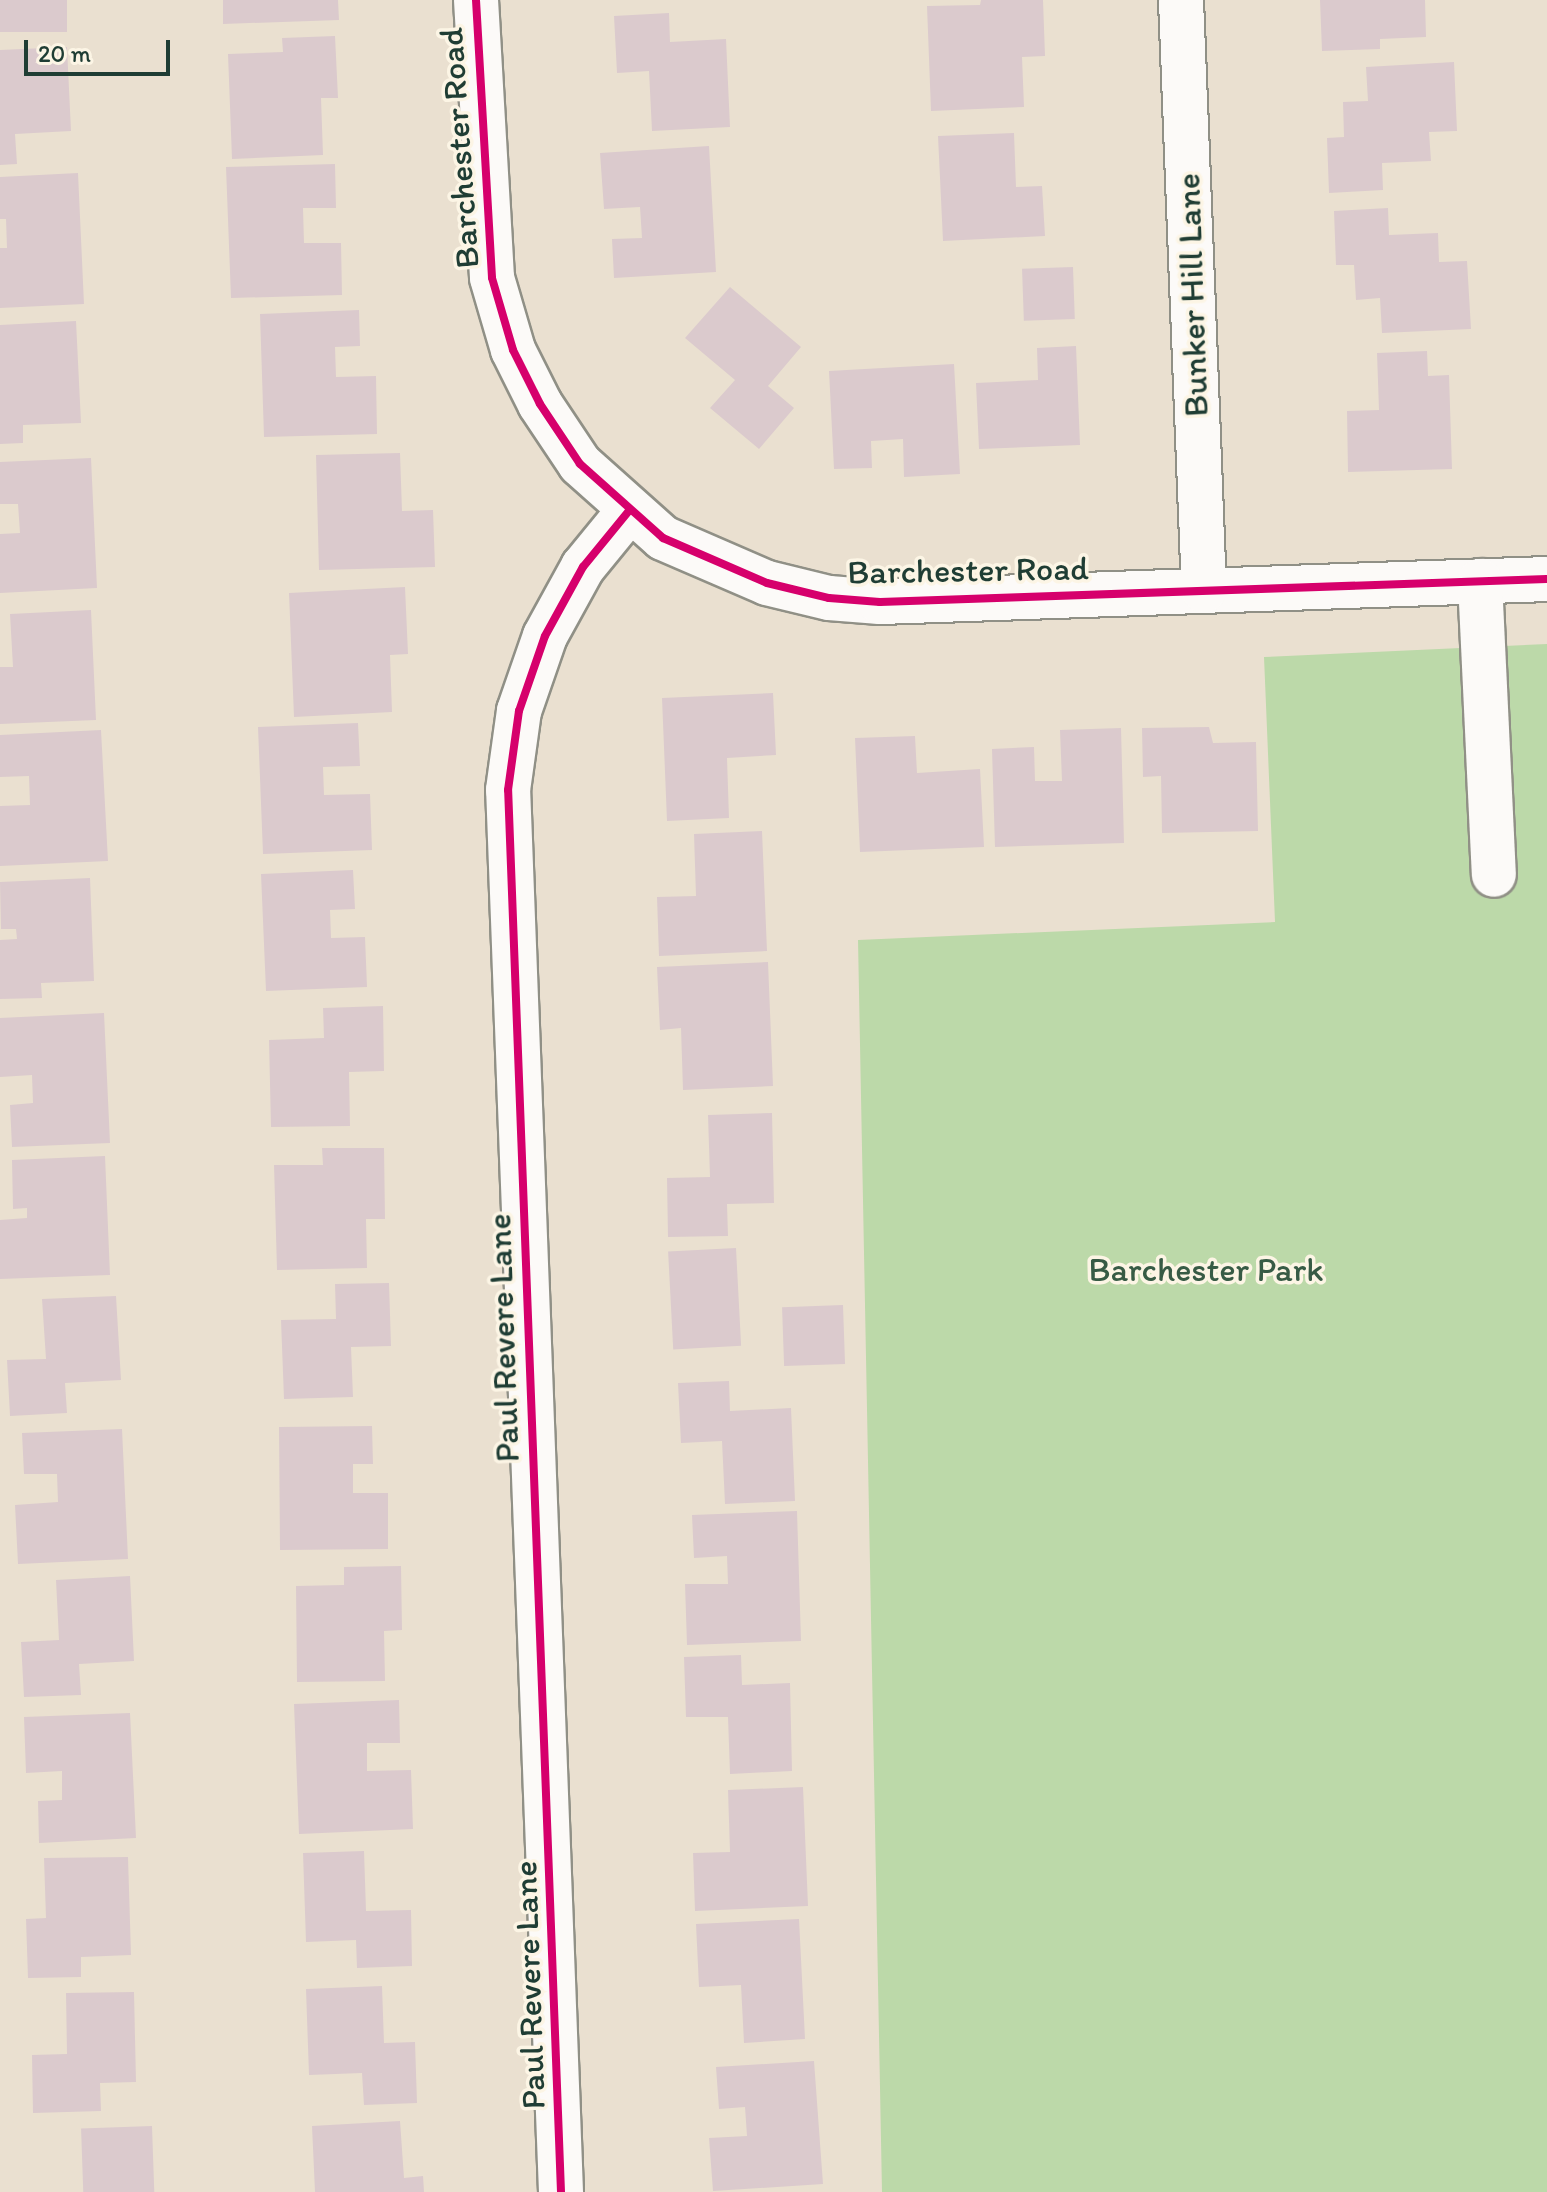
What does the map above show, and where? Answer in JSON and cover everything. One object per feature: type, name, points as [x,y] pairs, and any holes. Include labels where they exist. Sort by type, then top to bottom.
[{"type":"street","name":"Barchester Road","points":[[476,0],[492,278],[513,350],[540,404],[580,464],[628,512],[663,538],[713,563],[829,598],[880,602],[1547,579]]},
{"type":"street","name":"Bunker Hill Lane","points":[[1181,0],[1204,591]]},
{"type":"street","name":"Paul Revere Lane","points":[[561,2192],[508,790],[519,711],[545,636],[583,567],[628,512]]},
{"type":"street","points":[[1480,581],[1494,875]]},
{"type":"green space","name":"Barchester Park","points":[[1547,644],[1547,2192],[882,2192],[858,940],[1275,922],[1264,657]]},
{"type":"building","points":[[0,0],[67,0],[67,32],[0,32]]},
{"type":"building","points":[[223,0],[338,0],[339,20],[223,24]]},
{"type":"building","points":[[981,0],[1043,0],[1045,56],[1022,57],[1024,107],[931,111],[927,6],[980,5]]},
{"type":"building","points":[[1320,0],[1425,0],[1426,37],[1380,39],[1380,49],[1322,51]]},
{"type":"building","points":[[669,13],[670,42],[726,39],[730,127],[652,131],[649,71],[617,73],[614,16]]},
{"type":"building","points":[[335,36],[338,98],[321,98],[323,155],[232,159],[228,54],[283,52],[282,38]]},
{"type":"building","points":[[67,47],[71,131],[15,134],[17,164],[0,165],[0,50]]},
{"type":"building","points":[[1454,62],[1457,131],[1429,132],[1431,161],[1382,163],[1383,190],[1329,193],[1327,138],[1344,137],[1343,102],[1368,101],[1366,67]]},
{"type":"building","points":[[1014,133],[1016,187],[1042,186],[1045,236],[943,241],[938,136]]},
{"type":"building","points":[[709,146],[716,272],[614,278],[612,239],[642,238],[640,207],[604,209],[600,153]]},
{"type":"building","points":[[335,164],[336,208],[303,208],[304,243],[341,243],[342,295],[231,298],[226,167]]},
{"type":"building","points":[[78,173],[84,304],[0,308],[0,248],[7,248],[6,219],[0,219],[0,177]]},
{"type":"building","points":[[1388,208],[1389,235],[1438,233],[1439,262],[1467,261],[1471,329],[1382,333],[1380,298],[1356,300],[1354,265],[1336,265],[1334,211]]},
{"type":"building","points":[[1073,267],[1075,319],[1024,321],[1022,269]]},
{"type":"building","points":[[730,287],[801,347],[768,386],[794,408],[759,449],[710,408],[735,380],[685,338]]},
{"type":"building","points":[[359,310],[360,346],[335,347],[336,377],[376,376],[377,434],[264,437],[260,314]]},
{"type":"building","points":[[76,321],[81,423],[23,425],[23,443],[0,444],[0,325]]},
{"type":"building","points":[[1076,346],[1080,445],[979,449],[976,383],[1038,380],[1037,348]]},
{"type":"building","points":[[1427,351],[1428,376],[1449,375],[1452,469],[1348,472],[1347,411],[1379,410],[1377,353]]},
{"type":"building","points":[[954,364],[960,474],[904,477],[903,439],[871,441],[872,468],[834,469],[829,371]]},
{"type":"building","points":[[400,453],[402,511],[433,510],[435,567],[319,570],[316,455]]},
{"type":"building","points":[[91,458],[97,588],[0,593],[0,534],[20,533],[18,504],[0,504],[0,462]]},
{"type":"building","points":[[405,587],[408,654],[390,655],[392,712],[294,717],[289,593]]},
{"type":"building","points":[[91,610],[96,720],[0,724],[0,667],[13,667],[10,614]]},
{"type":"building","points":[[773,693],[776,755],[727,758],[729,818],[667,821],[662,698]]},
{"type":"building","points":[[358,723],[360,766],[323,767],[324,795],[370,794],[372,850],[263,854],[258,727]]},
{"type":"building","points":[[1209,727],[1213,743],[1256,742],[1258,831],[1162,833],[1161,776],[1143,777],[1142,728]]},
{"type":"building","points":[[1121,728],[1124,843],[995,847],[992,749],[1034,747],[1035,781],[1062,781],[1060,730]]},
{"type":"building","points":[[101,730],[108,861],[0,866],[0,806],[30,805],[29,776],[0,777],[0,735]]},
{"type":"building","points":[[915,736],[917,773],[980,769],[984,847],[860,852],[855,738]]},
{"type":"building","points":[[762,831],[767,951],[659,956],[657,897],[696,896],[694,834]]},
{"type":"building","points":[[353,870],[355,909],[330,910],[331,938],[365,937],[367,987],[266,991],[261,874]]},
{"type":"building","points":[[90,878],[94,981],[41,983],[42,998],[0,999],[0,940],[17,939],[16,929],[1,929],[0,882]]},
{"type":"building","points":[[768,962],[773,1086],[683,1090],[681,1028],[660,1030],[657,967]]},
{"type":"building","points":[[383,1006],[384,1071],[349,1072],[350,1126],[271,1127],[269,1040],[324,1038],[323,1008]]},
{"type":"building","points":[[104,1013],[110,1143],[12,1147],[10,1105],[33,1103],[32,1075],[0,1077],[0,1018]]},
{"type":"building","points":[[772,1113],[774,1203],[727,1204],[728,1236],[668,1237],[667,1178],[710,1177],[708,1115]]},
{"type":"building","points":[[322,1148],[384,1148],[385,1219],[366,1219],[367,1268],[277,1270],[274,1165],[323,1165]]},
{"type":"building","points":[[105,1156],[110,1275],[0,1279],[0,1220],[27,1218],[27,1208],[13,1209],[12,1160]]},
{"type":"building","points":[[736,1248],[741,1346],[673,1349],[668,1252]]},
{"type":"building","points":[[389,1283],[391,1346],[351,1347],[353,1397],[284,1399],[281,1320],[336,1319],[335,1284]]},
{"type":"building","points":[[116,1296],[121,1380],[65,1383],[67,1413],[10,1416],[7,1360],[46,1359],[42,1299]]},
{"type":"building","points":[[843,1305],[845,1364],[784,1366],[782,1307]]},
{"type":"building","points":[[729,1381],[730,1411],[791,1408],[795,1501],[725,1504],[722,1441],[681,1443],[678,1383]]},
{"type":"building","points":[[372,1426],[373,1464],[353,1464],[353,1493],[388,1493],[388,1549],[280,1550],[279,1427]]},
{"type":"building","points":[[122,1429],[128,1559],[18,1564],[15,1505],[58,1502],[57,1474],[24,1474],[22,1433]]},
{"type":"building","points":[[797,1511],[801,1641],[687,1645],[685,1584],[728,1584],[727,1556],[694,1558],[692,1515]]},
{"type":"building","points":[[401,1566],[402,1630],[384,1631],[385,1681],[297,1682],[296,1586],[344,1585],[344,1567]]},
{"type":"building","points":[[130,1576],[134,1661],[79,1664],[81,1695],[24,1697],[21,1642],[59,1640],[56,1580]]},
{"type":"building","points":[[741,1655],[742,1685],[790,1683],[792,1771],[730,1774],[728,1717],[686,1717],[684,1657]]},
{"type":"building","points":[[399,1700],[400,1743],[367,1743],[367,1771],[411,1770],[413,1829],[299,1834],[294,1704]]},
{"type":"building","points":[[130,1713],[136,1838],[39,1843],[38,1801],[62,1800],[62,1771],[26,1773],[24,1717]]},
{"type":"building","points":[[803,1787],[808,1906],[695,1911],[693,1853],[730,1852],[728,1790]]},
{"type":"building","points":[[364,1851],[366,1911],[411,1910],[412,1966],[357,1968],[356,1940],[306,1942],[303,1853]]},
{"type":"building","points":[[128,1857],[131,1955],[81,1957],[81,1977],[28,1978],[26,1919],[46,1918],[44,1858]]},
{"type":"building","points":[[799,1919],[805,2039],[744,2043],[741,1985],[699,1987],[696,1924]]},
{"type":"building","points":[[382,1986],[384,2043],[415,2042],[417,2103],[364,2105],[362,2073],[309,2075],[306,1989]]},
{"type":"building","points":[[134,1992],[136,2082],[100,2083],[101,2111],[33,2113],[32,2055],[67,2054],[66,1993]]},
{"type":"building","points":[[814,2061],[823,2184],[713,2191],[709,2138],[747,2136],[745,2107],[719,2109],[716,2067]]},
{"type":"building","points":[[400,2121],[404,2178],[423,2176],[424,2192],[315,2192],[312,2126]]},
{"type":"building","points":[[152,2126],[154,2192],[83,2192],[81,2128]]},
{"type":"cycle path","points":[[476,0],[492,278],[513,350],[540,404],[580,464],[663,538],[767,583],[829,598],[880,602],[1547,579]]},
{"type":"cycle path","points":[[561,2192],[508,790],[519,711],[545,636],[583,567],[628,512]]}]
